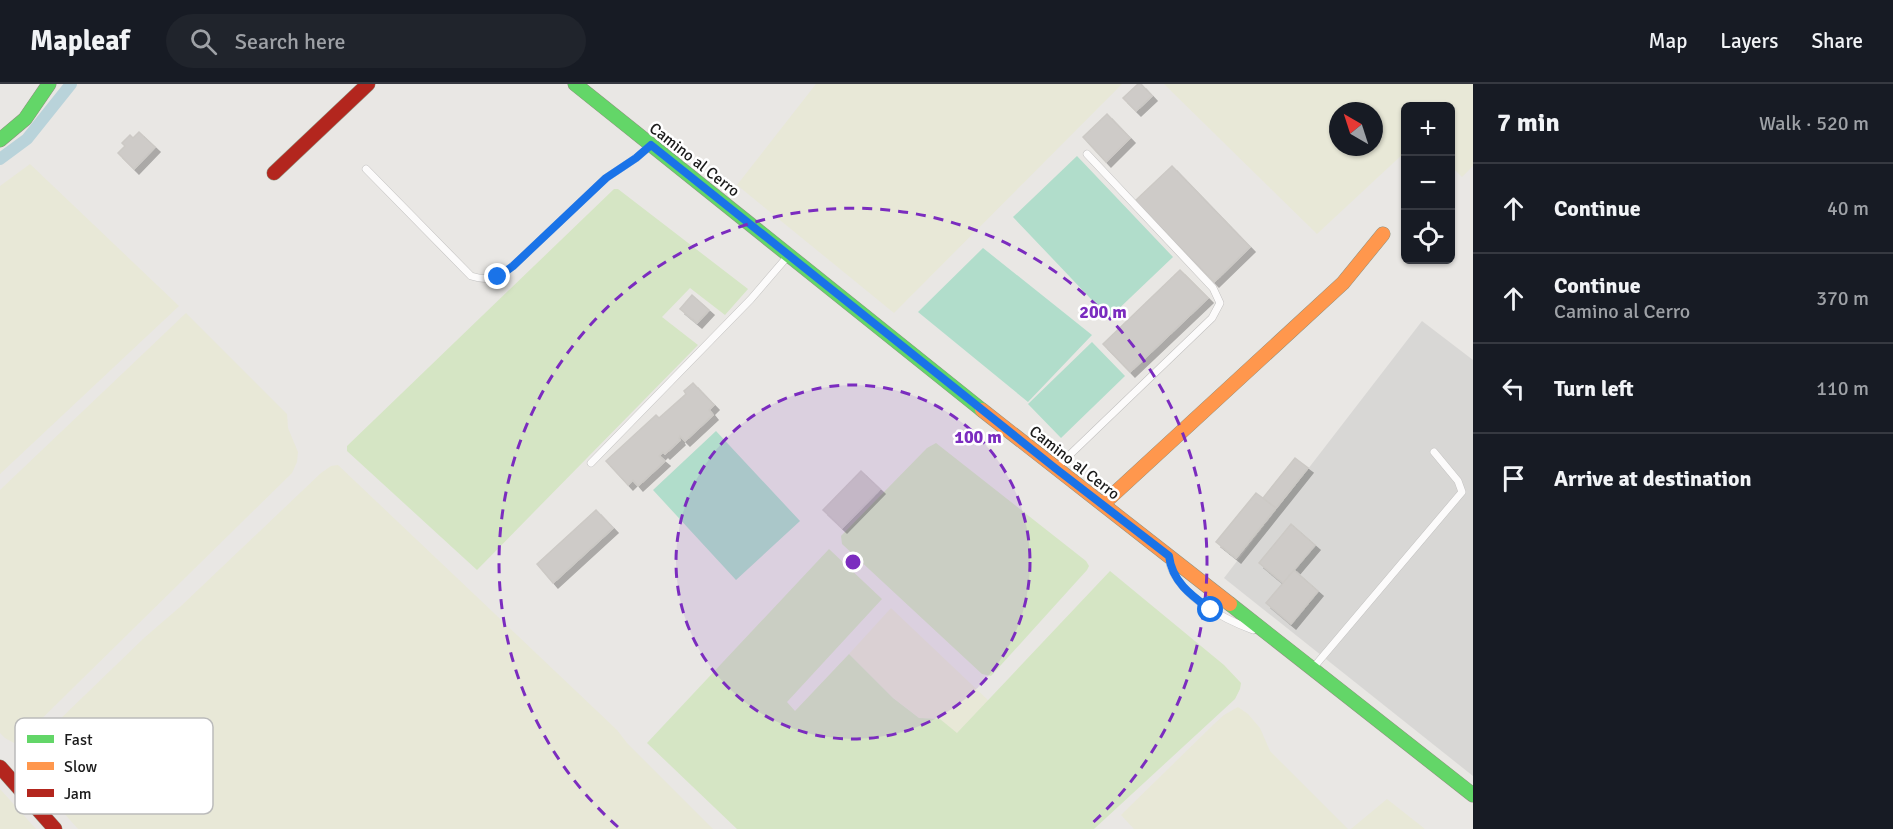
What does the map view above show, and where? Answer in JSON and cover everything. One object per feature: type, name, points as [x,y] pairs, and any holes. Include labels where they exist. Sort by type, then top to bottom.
[{"type":"street","points":[[0,140],[25,119],[50,84]]},
{"type":"street","points":[[274,173],[368,84]]},
{"type":"street","name":"Camino al Cerro","points":[[575,84],[1055,468],[1473,795]]},
{"type":"street","points":[[1103,504],[1343,284],[1383,234]]},
{"type":"street","points":[[0,767],[15,784]]},
{"type":"street","points":[[42,814],[55,829]]},
{"type":"lane","points":[[366,169],[471,276],[483,280],[498,277],[513,266],[606,178],[651,145]]},
{"type":"lane","points":[[1055,468],[1212,318],[1220,303],[1213,288],[1087,154]]},
{"type":"lane","points":[[591,462],[752,299],[789,255]]},
{"type":"lane","points":[[1312,668],[1462,492],[1458,481],[1434,452]]},
{"type":"shaded area","points":[[1422,321],[1473,360],[1473,776],[1224,578]]},
{"type":"green space","points":[[816,84],[1122,84],[894,313],[737,185]]},
{"type":"green space","points":[[1164,84],[1473,84],[1473,166],[1462,177],[1455,170],[1455,102],[1401,102],[1401,156],[1317,234]]},
{"type":"green space","points":[[1077,156],[1173,257],[1109,318],[1013,217]]},
{"type":"green space","points":[[30,164],[179,306],[0,474],[0,186]]},
{"type":"green space","points":[[614,189],[618,189],[748,289],[725,315],[690,288],[662,317],[698,345],[477,570],[347,451],[347,446]]},
{"type":"green space","points":[[983,248],[1092,335],[1028,402],[918,312]]},
{"type":"green space","points":[[186,313],[287,414],[288,428],[298,452],[292,473],[42,718],[15,718],[14,743],[0,733],[0,490]]},
{"type":"green space","points":[[1092,342],[1125,376],[1061,438],[1028,404]]},
{"type":"green space","points":[[716,431],[800,521],[736,580],[653,490]]},
{"type":"green space","points":[[936,443],[1086,561],[1089,566],[991,676],[982,674],[842,544],[841,536],[927,448]]},
{"type":"green space","points":[[338,465],[617,730],[627,743],[713,829],[78,829],[65,814],[213,814],[213,718],[61,718],[144,638],[331,466]]},
{"type":"green space","points":[[829,549],[882,599],[787,702],[795,711],[849,654],[893,698],[919,718],[940,719],[957,733],[1110,571],[1224,665],[1241,683],[1240,689],[1235,699],[1094,829],[737,829],[647,743]]},
{"type":"green space","points":[[891,608],[989,701],[957,734],[940,719],[919,718],[893,698],[849,654]]},
{"type":"green space","points":[[1238,707],[1248,714],[1260,728],[1270,751],[1348,829],[1134,829],[1121,815],[1214,724]]},
{"type":"green space","points":[[0,789],[15,806],[15,814],[22,814],[36,829],[0,829]]},
{"type":"green space","points":[[1387,799],[1425,829],[1351,829]]},
{"type":"building","points":[[1138,84],[1141,84],[1152,96],[1136,111],[1123,98]]},
{"type":"building","points":[[1107,114],[1130,138],[1106,162],[1083,137]]},
{"type":"building","points":[[139,132],[155,147],[134,169],[118,153],[125,146],[122,143],[130,135],[133,138]]},
{"type":"building","points":[[1172,166],[1250,247],[1214,282],[1135,201]]},
{"type":"building","points":[[1180,270],[1208,298],[1130,372],[1103,344]]},
{"type":"building","points":[[692,295],[709,310],[697,323],[680,309]]},
{"type":"building","points":[[693,383],[714,405],[709,410],[713,415],[685,441],[680,436],[680,440],[665,454],[663,452],[659,456],[665,461],[638,486],[633,480],[628,485],[606,461],[656,415],[659,418],[686,394],[684,391]]},
{"type":"building","points":[[1295,458],[1308,468],[1276,508],[1263,498]]},
{"type":"building","points":[[861,471],[880,489],[842,528],[823,510]]},
{"type":"building","points":[[1256,493],[1276,508],[1236,558],[1216,542]]},
{"type":"building","points":[[596,510],[613,528],[553,583],[537,564]]},
{"type":"building","points":[[1291,524],[1315,545],[1283,583],[1259,563]]},
{"type":"building","points":[[1294,570],[1318,591],[1291,624],[1266,603]]},
{"type":"waterway","points":[[0,159],[27,139],[71,84]]},
{"type":"traffic: fast","points":[[0,140],[25,119],[49,84]]},
{"type":"traffic: fast","points":[[575,84],[982,410]]},
{"type":"traffic: fast","points":[[1230,604],[1473,795]]},
{"type":"traffic: slow","points":[[1103,504],[1343,283],[1383,234]]},
{"type":"traffic: slow","points":[[982,410],[1230,604]]},
{"type":"traffic: jam","points":[[274,173],[368,84]]},
{"type":"traffic: jam","points":[[0,767],[15,784]]},
{"type":"traffic: jam","points":[[42,814],[55,829]]},
{"type":"route","points":[[498,277],[513,266],[606,178],[651,145],[1055,468],[1169,556],[1174,576],[1192,595],[1211,610]]}]
